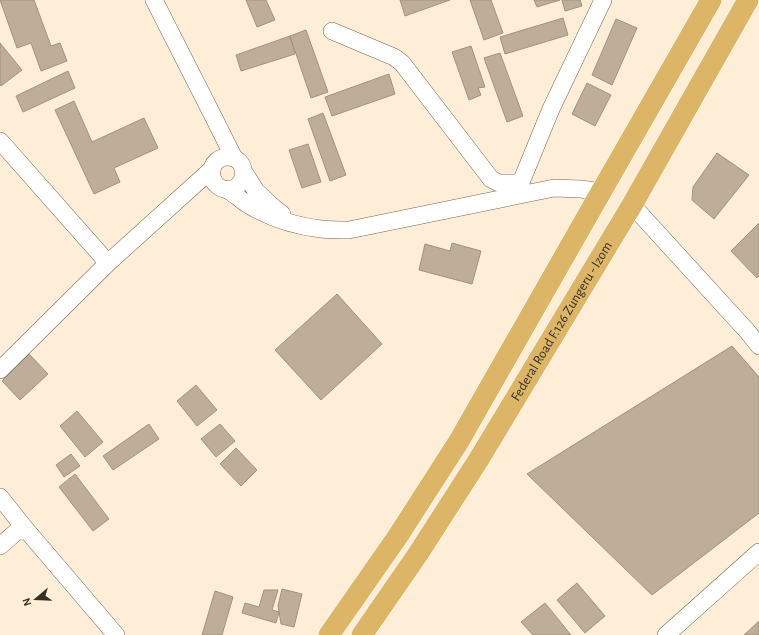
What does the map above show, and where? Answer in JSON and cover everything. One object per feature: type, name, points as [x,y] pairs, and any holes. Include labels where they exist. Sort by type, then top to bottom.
[{"type":"main road","name":"Federal Road F.126 Zungeru - Izom","points":[[329,635],[398,536],[459,441],[711,0]]},
{"type":"main road","name":"Federal Road F.126 Zungeru - Izom","points":[[362,635],[418,554],[479,459],[632,205],[748,0]]},
{"type":"street","points":[[154,0],[239,165],[256,191],[274,208],[294,223]]},
{"type":"street","points":[[519,189],[551,109],[602,0]]},
{"type":"street","points":[[332,30],[394,57],[402,63],[491,179],[519,189]]},
{"type":"street","points":[[213,116],[219,148],[211,174],[214,183],[218,187],[225,189],[250,205],[274,217],[321,229],[349,230],[519,189],[554,188],[581,189],[601,192]]},
{"type":"street","points":[[0,141],[108,263]]},
{"type":"street","points":[[0,370],[108,263],[170,208],[222,158],[228,157],[239,165],[242,181],[236,187],[211,191],[170,208]]},
{"type":"street","points":[[632,205],[759,346]]},
{"type":"street","points":[[0,497],[116,635]]},
{"type":"street","points":[[0,546],[23,526]]},
{"type":"street","points":[[666,635],[759,552]]},
{"type":"building","points":[[0,0],[34,0],[51,46],[60,43],[67,61],[41,71],[31,43],[17,48]]},
{"type":"building","points":[[246,0],[266,0],[275,20],[257,27]]},
{"type":"building","points":[[400,0],[450,0],[405,16]]},
{"type":"building","points":[[470,0],[491,0],[503,33],[484,40]]},
{"type":"building","points":[[534,0],[560,0],[537,7]]},
{"type":"building","points":[[562,0],[580,0],[582,6],[565,11]]},
{"type":"building","points":[[563,18],[568,35],[505,54],[500,37]]},
{"type":"building","points":[[616,19],[637,28],[612,85],[592,75]]},
{"type":"building","points":[[306,30],[328,92],[311,98],[290,36]]},
{"type":"building","points":[[290,36],[295,54],[241,71],[236,55]]},
{"type":"building","points":[[0,43],[22,70],[1,86],[0,84]]},
{"type":"building","points":[[471,46],[485,87],[478,88],[481,95],[469,100],[452,52]]},
{"type":"building","points":[[500,53],[523,116],[507,122],[484,58]]},
{"type":"building","points":[[68,71],[75,88],[23,112],[16,96]]},
{"type":"building","points":[[389,74],[395,94],[332,116],[325,97]]},
{"type":"building","points":[[587,83],[611,95],[595,126],[572,114]]},
{"type":"building","points":[[74,101],[92,142],[144,118],[158,148],[114,168],[120,182],[94,194],[55,110]]},
{"type":"building","points":[[323,113],[346,175],[330,181],[308,119]]},
{"type":"building","points":[[308,144],[321,182],[302,188],[289,150]]},
{"type":"building","points":[[717,153],[749,175],[714,219],[692,200],[693,187]]},
{"type":"building","points":[[759,223],[759,275],[757,278],[731,251]]},
{"type":"building","points":[[452,243],[481,251],[472,284],[419,270],[425,244],[450,251]]},
{"type":"building","points":[[337,294],[382,344],[321,400],[275,350]]},
{"type":"building","points":[[732,346],[759,377],[759,513],[652,595],[527,474]]},
{"type":"building","points":[[29,354],[48,374],[20,400],[2,381]]},
{"type":"building","points":[[196,385],[217,410],[197,426],[177,401]]},
{"type":"building","points":[[77,411],[103,442],[85,457],[60,426]]},
{"type":"building","points":[[149,424],[159,439],[113,470],[103,456]]},
{"type":"building","points":[[220,424],[235,441],[216,457],[201,439]]},
{"type":"building","points":[[236,448],[257,470],[241,486],[220,464]]},
{"type":"building","points":[[71,454],[80,466],[64,477],[56,465]]},
{"type":"building","points":[[75,474],[109,519],[93,531],[59,487]]},
{"type":"building","points":[[577,583],[605,616],[585,633],[557,600]]},
{"type":"building","points":[[282,589],[302,594],[294,627],[281,624],[278,606]]},
{"type":"building","points":[[264,590],[278,590],[272,610],[279,612],[276,623],[242,613],[245,603],[259,607]]},
{"type":"building","points":[[215,591],[233,597],[222,635],[202,635]]},
{"type":"building","points":[[545,603],[571,635],[533,635],[521,622]]},
{"type":"building","points":[[759,621],[759,635],[744,635]]}]
